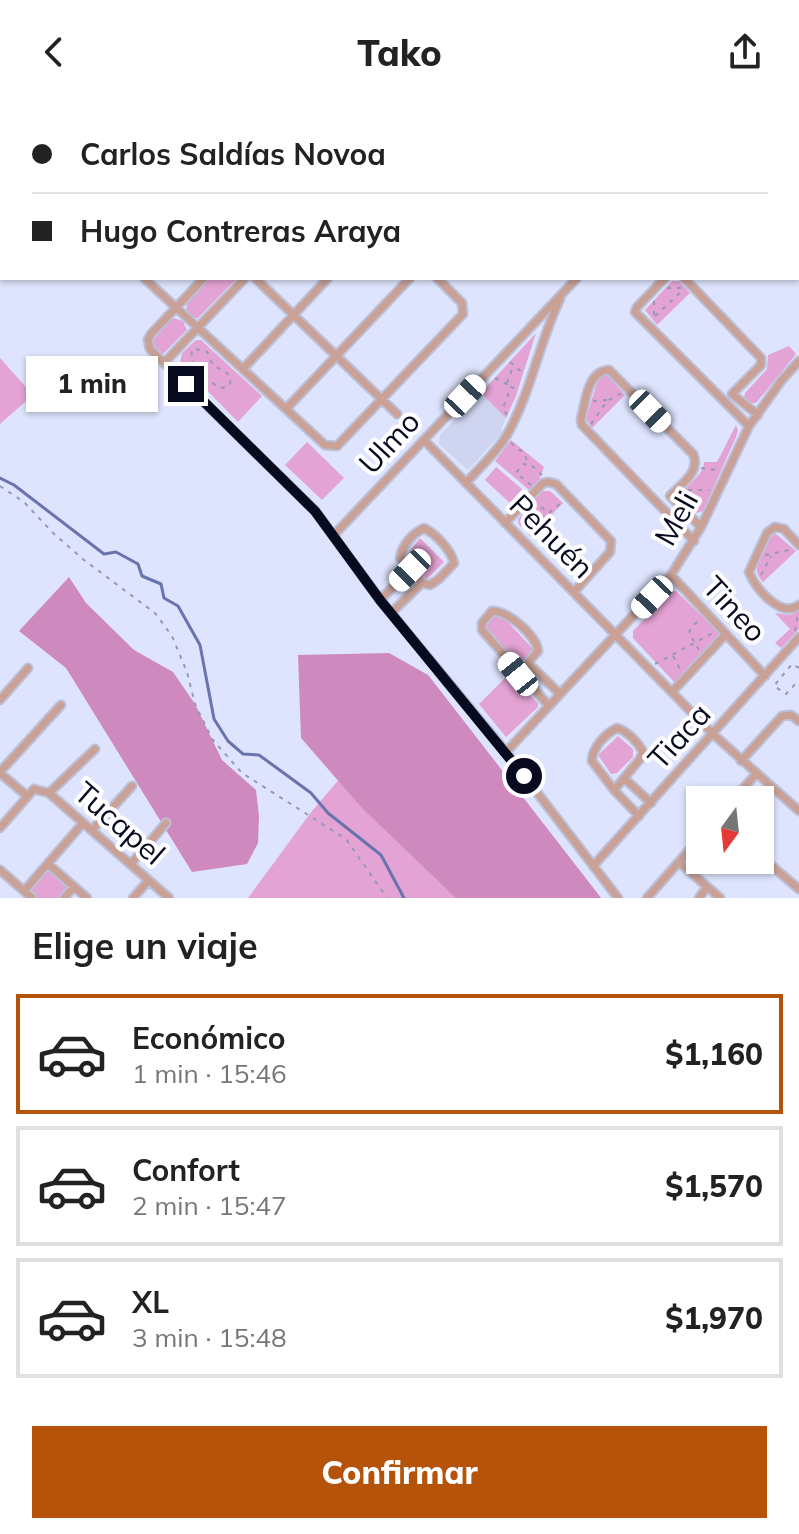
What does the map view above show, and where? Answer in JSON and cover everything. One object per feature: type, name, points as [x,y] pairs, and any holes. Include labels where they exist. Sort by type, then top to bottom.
[{"type":"street","points":[[146,280],[325,445],[332,447],[337,446],[463,314],[464,308],[439,280]]},
{"type":"street","points":[[202,280],[148,340],[150,349],[315,511],[380,600],[506,752],[618,898]]},
{"type":"street","points":[[164,363],[243,280]]},
{"type":"street","points":[[257,280],[397,414]]},
{"type":"street","points":[[243,369],[326,280]]},
{"type":"street","points":[[286,409],[408,280]]},
{"type":"street","name":"Ulmo","points":[[334,535],[575,280]]},
{"type":"street","points":[[663,280],[635,312],[749,426]]},
{"type":"street","points":[[686,280],[761,358],[761,365],[724,403]]},
{"type":"street","points":[[466,483],[505,438],[516,417],[546,327],[562,293]]},
{"type":"street","name":"Meli","points":[[506,752],[671,575],[694,541],[749,426],[799,361]]},
{"type":"street","points":[[660,506],[695,468],[693,454],[609,370],[601,370],[594,375],[581,419],[588,433],[694,541]]},
{"type":"street","points":[[732,394],[758,415]]},
{"type":"street","name":"Pehuén","points":[[424,440],[713,734],[799,811]]},
{"type":"street","points":[[505,523],[537,490],[549,482],[556,484],[611,541],[612,546],[574,592]]},
{"type":"street","points":[[670,496],[701,527]]},
{"type":"street","points":[[799,546],[784,529],[775,527],[767,533],[749,572],[778,607],[787,610],[799,605]]},
{"type":"street","points":[[424,528],[452,555],[454,563],[430,585],[422,583],[400,558],[401,549],[416,532],[424,528]]},
{"type":"street","points":[[380,600],[410,570]]},
{"type":"street","name":"Tineo","points":[[671,575],[765,676]]},
{"type":"street","points":[[391,613],[422,583]]},
{"type":"street","points":[[518,674],[538,651],[537,643],[512,619],[500,611],[492,611],[482,623],[482,630],[518,674],[549,706]]},
{"type":"street","points":[[672,692],[723,631]]},
{"type":"street","name":"Tiaca","points":[[594,865],[796,640]]},
{"type":"street","points":[[528,663],[560,694]]},
{"type":"street","points":[[0,700],[28,668]]},
{"type":"street","points":[[0,772],[61,705]]},
{"type":"street","points":[[741,761],[782,716],[791,715],[799,721]]},
{"type":"street","points":[[614,790],[643,752],[640,745],[617,728],[610,731],[591,755],[592,761],[614,790],[639,816]]},
{"type":"street","points":[[49,793],[95,749]]},
{"type":"street","name":"Tucapel","points":[[0,772],[27,796],[34,789],[49,793],[169,898]]},
{"type":"street","points":[[745,786],[756,774]]},
{"type":"street","points":[[624,778],[651,803]]},
{"type":"street","points":[[92,830],[132,786]]},
{"type":"street","points":[[0,828],[27,796]]},
{"type":"street","points":[[24,891],[83,823]]},
{"type":"street","points":[[131,864],[166,823]]},
{"type":"street","points":[[647,898],[686,854]]},
{"type":"street","points":[[679,862],[720,898]]},
{"type":"street","points":[[48,864],[87,898]]},
{"type":"street","points":[[774,868],[799,889]]},
{"type":"street","points":[[0,870],[32,898]]},
{"type":"street","points":[[133,898],[149,880]]},
{"type":"street","points":[[64,898],[74,887]]},
{"type":"street","points":[[699,898],[707,887]]},
{"type":"path","points":[[654,317],[685,288],[655,288],[654,317],[654,332]]},
{"type":"path","points":[[203,350],[215,364],[229,375],[231,379],[227,387],[216,386],[197,369],[191,359],[192,351],[203,350]]},
{"type":"path","points":[[504,355],[530,380]]},
{"type":"path","points":[[513,364],[503,408],[506,414],[516,417]]},
{"type":"path","points":[[486,374],[526,392]]},
{"type":"path","points":[[588,433],[596,413],[608,400],[628,389]]},
{"type":"path","points":[[584,408],[597,400],[608,400]]},
{"type":"path","points":[[505,438],[525,454],[527,463],[549,482]]},
{"type":"path","points":[[512,478],[527,463]]},
{"type":"path","points":[[695,468],[728,470]]},
{"type":"path","points":[[516,473],[537,490]]},
{"type":"path","points":[[682,484],[687,490],[708,489],[717,495]]},
{"type":"path","points":[[0,486],[24,502],[84,560],[155,613],[172,636],[187,672],[195,704],[212,739],[242,773],[346,839],[387,898]]},
{"type":"path","points":[[526,544],[549,512],[569,498]]},
{"type":"path","points":[[527,500],[549,512]]},
{"type":"path","points":[[755,555],[772,554],[799,546]]},
{"type":"path","points":[[755,582],[772,554]]},
{"type":"path","points":[[796,640],[799,613]]},
{"type":"path","points":[[703,658],[689,629],[707,614]]},
{"type":"path","points":[[648,668],[723,631]]},
{"type":"path","points":[[672,655],[685,678]]},
{"type":"path","points":[[799,668],[792,664],[774,686],[786,694],[799,680]]},
{"type":"shaded area","points":[[209,280],[235,280],[198,318],[189,317],[187,306]]},
{"type":"shaded area","points":[[672,281],[679,281],[690,293],[657,325],[645,310]]},
{"type":"shaded area","points":[[173,318],[183,321],[187,330],[163,354],[153,346],[153,340]]},
{"type":"shaded area","points":[[536,333],[516,396],[506,418],[481,393]]},
{"type":"shaded area","points":[[196,340],[201,340],[262,396],[238,422],[180,363],[182,353]]},
{"type":"shaded area","points":[[789,346],[796,354],[756,403],[750,403],[744,398],[745,393],[767,369],[768,355]]},
{"type":"shaded area","points":[[0,358],[33,395],[0,424]]},
{"type":"shaded area","points":[[608,376],[625,395],[592,428],[586,419],[598,379]]},
{"type":"shaded area","points":[[481,393],[506,418],[501,429],[503,432],[468,470],[439,444],[440,435]]},
{"type":"shaded area","points":[[736,425],[736,437],[703,511],[696,513],[681,498],[683,493],[703,468],[704,462],[717,462]]},
{"type":"shaded area","points":[[511,440],[544,467],[539,480],[529,490],[495,461]]},
{"type":"shaded area","points":[[307,442],[344,478],[322,500],[285,465]]},
{"type":"shaded area","points":[[496,467],[522,489],[510,503],[485,480]]},
{"type":"shaded area","points":[[542,491],[550,491],[563,503],[532,535],[519,525],[518,519]]},
{"type":"shaded area","points":[[776,534],[796,551],[763,582],[757,565],[772,535]]},
{"type":"shaded area","points":[[420,538],[444,562],[427,579],[406,556]]},
{"type":"shaded area","points":[[69,577],[86,603],[134,650],[173,672],[195,704],[222,760],[256,790],[258,843],[247,864],[192,872],[66,668],[19,631]]},
{"type":"shaded area","points":[[672,591],[676,591],[722,635],[676,684],[633,638],[633,631]]},
{"type":"shaded area","points":[[799,610],[799,629],[781,648],[775,643],[790,629],[775,613],[790,615]]},
{"type":"shaded area","points":[[493,614],[502,616],[535,651],[523,666],[518,666],[484,626]]},
{"type":"shaded area","points":[[389,653],[428,675],[601,898],[456,898],[362,808],[301,738],[298,655]]},
{"type":"shaded area","points":[[509,674],[538,703],[538,707],[506,737],[479,704]]},
{"type":"shaded area","points":[[428,675],[601,898],[248,898],[312,811]]},
{"type":"shaded area","points":[[618,736],[633,749],[633,757],[617,773],[611,774],[598,755]]},
{"type":"shaded area","points":[[49,870],[68,887],[58,898],[37,898],[30,891]]},
{"type":"waterway","points":[[0,478],[14,485],[104,554],[116,552],[138,564],[142,576],[161,584],[164,598],[178,606],[200,645],[214,719],[228,741],[243,754],[259,755],[311,793],[328,813],[381,855],[404,898]]},
{"type":"route","points":[[186,384],[315,511],[380,600],[524,776]]}]
